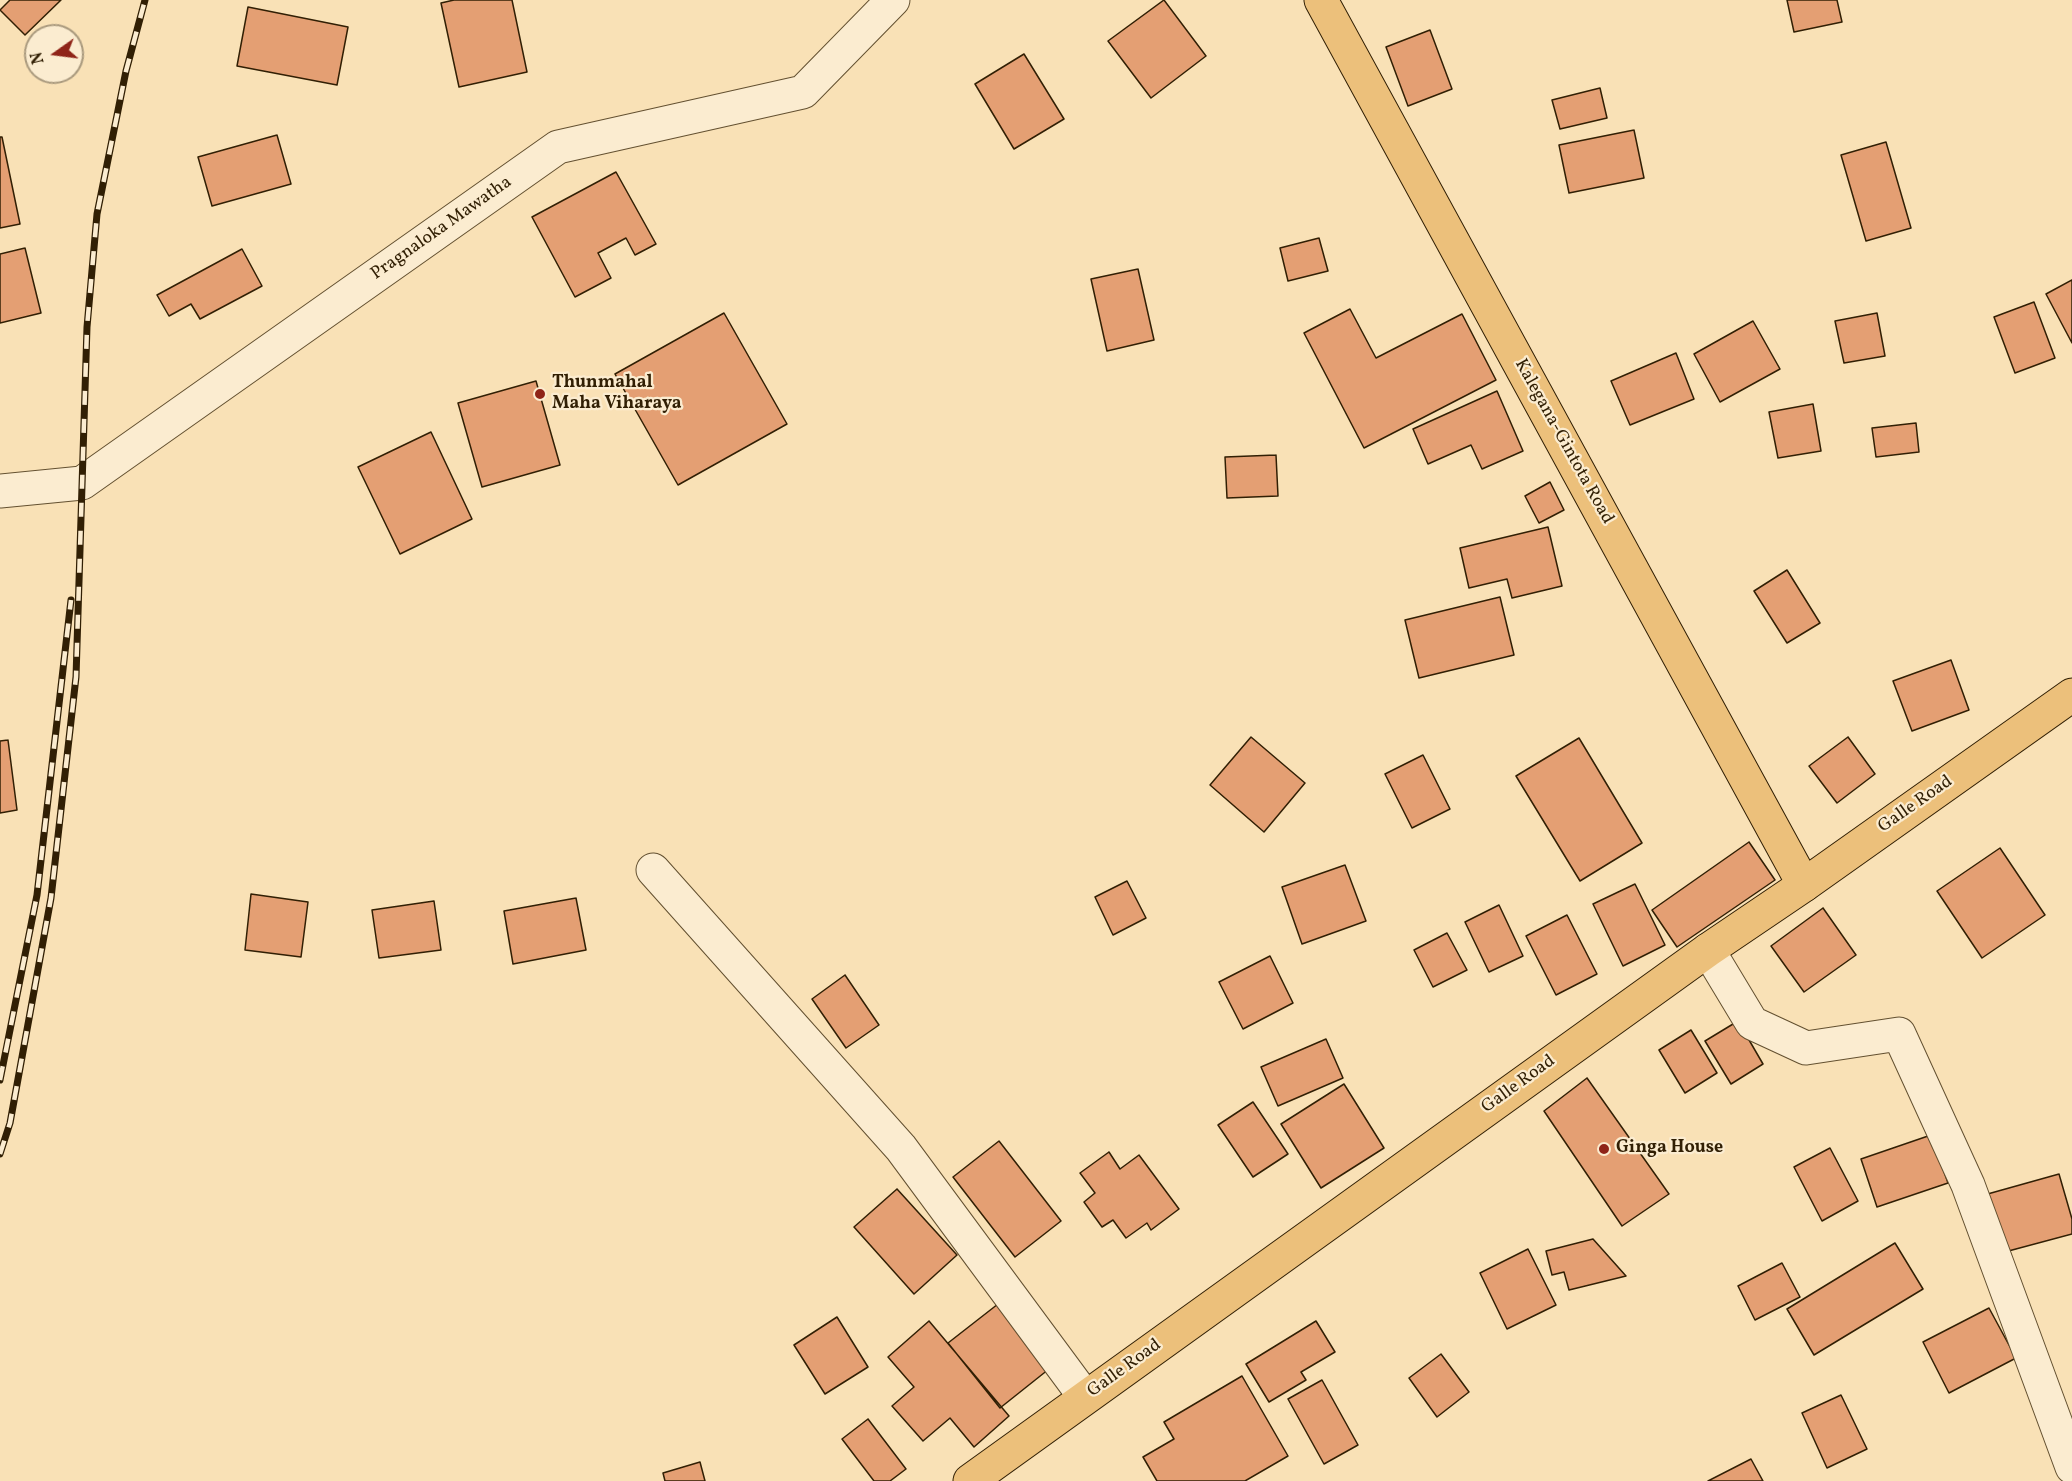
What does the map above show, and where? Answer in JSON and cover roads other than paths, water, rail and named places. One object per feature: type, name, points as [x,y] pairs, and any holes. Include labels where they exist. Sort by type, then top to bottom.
[{"type":"main road","name":"Kalegana-Gintota Road","points":[[1322,0],[1804,885]]},
{"type":"main road","name":"Galle Road","points":[[970,1481],[1708,950],[1804,885],[2072,695]]},
{"type":"street","name":"Pragnaloka Mawatha","points":[[0,491],[82,483],[558,147],[803,92],[893,0]]},
{"type":"street","points":[[653,870],[901,1148],[1085,1397]]},
{"type":"street","points":[[1708,950],[1752,1023],[1806,1048],[1899,1034],[1968,1185],[2072,1467]]},
{"type":"railway","points":[[0,1154],[10,1123],[51,898],[76,677],[87,327],[97,214],[126,71],[145,0]]},
{"type":"railway","points":[[0,1080],[37,895],[71,600]]},
{"type":"place","name":"Thunmahal Maha Viharaya","points":[[540,394]]},
{"type":"place","name":"Ginga House","points":[[1604,1149]]}]
